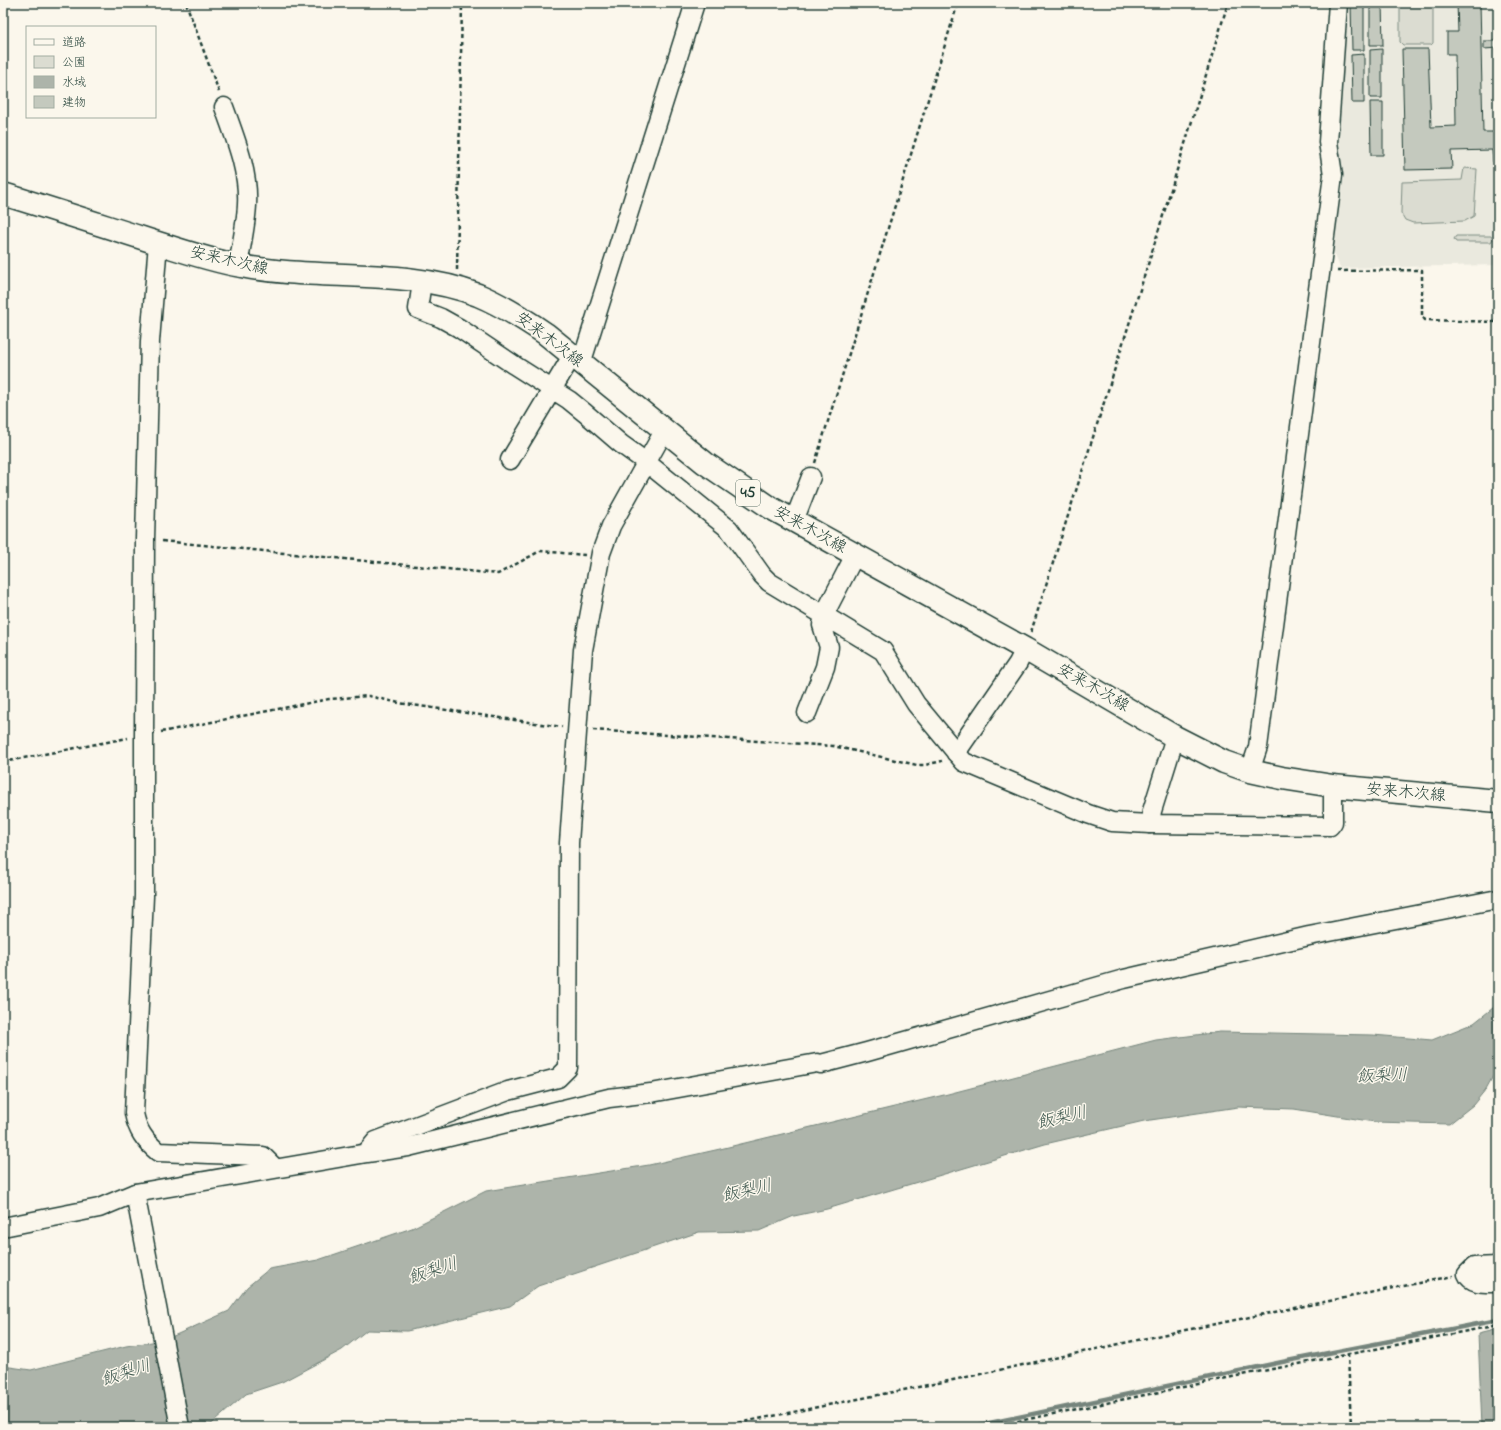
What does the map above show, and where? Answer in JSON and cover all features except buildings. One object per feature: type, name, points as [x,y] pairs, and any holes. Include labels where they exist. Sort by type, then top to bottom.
[{"type":"main road","name":"安来木次線","points":[[3,194],[158,243],[238,266],[295,274],[379,277],[422,282],[456,288],[478,295],[521,317],[546,334],[576,360],[705,463],[771,508],[1025,649],[1175,736],[1224,762],[1250,771],[1333,786],[1498,801]]},
{"type":"street","points":[[510,460],[553,390],[576,360],[695,3]]},
{"type":"street","points":[[1250,771],[1258,747],[1319,269],[1333,175],[1328,142],[1338,3]]},
{"type":"street","points":[[224,107],[242,158],[247,194],[247,205],[238,266]]},
{"type":"street","points":[[158,243],[150,342],[145,540],[144,896],[134,1114],[136,1124],[146,1141],[158,1152],[263,1156],[275,1168]]},
{"type":"street","points":[[422,282],[418,309],[441,318],[459,328],[585,413],[621,444],[646,462],[729,529],[762,575],[769,582],[883,651],[916,704],[964,762],[1105,820],[1150,824],[1330,826],[1333,822],[1333,786]]},
{"type":"street","points":[[367,1153],[376,1141],[508,1091],[558,1078],[568,1068],[569,843],[576,729],[583,650],[602,553],[611,526],[664,431]]},
{"type":"street","points":[[794,520],[811,477]]},
{"type":"street","points":[[807,713],[825,667],[829,647],[822,625],[824,615],[855,555]]},
{"type":"street","points":[[956,753],[1018,663],[1025,649]]},
{"type":"street","points":[[1150,824],[1152,811],[1175,736]]},
{"type":"street","points":[[3,1226],[137,1200],[275,1168],[415,1146],[609,1098],[652,1093],[817,1063],[821,1064],[1124,979],[1309,936],[1498,899]]},
{"type":"street","points":[[137,1200],[180,1427]]},
{"type":"street","points":[[1498,1266],[1474,1267],[1467,1274],[1473,1281],[1498,1283]]},
{"type":"path","points":[[186,3],[224,107]]},
{"type":"path","points":[[456,288],[462,3]]},
{"type":"path","points":[[811,477],[958,3]]},
{"type":"path","points":[[1025,649],[1084,466],[1228,3]]},
{"type":"path","points":[[1319,269],[1345,272],[1422,270],[1422,316],[1425,320],[1498,322]]},
{"type":"path","points":[[145,540],[498,574],[540,551],[582,555],[602,553]]},
{"type":"path","points":[[3,762],[329,699],[369,696],[398,703],[576,729],[833,746],[917,765],[925,765],[946,760],[951,758],[956,753]]},
{"type":"path","points":[[718,1427],[953,1380],[1161,1335],[1467,1274]]},
{"type":"path","points":[[990,1427],[1498,1325]]},
{"type":"path","points":[[1348,1354],[1351,1427]]},
{"type":"shaded area","points":[[1343,3],[1498,3],[1498,265],[1340,268],[1331,244],[1342,168],[1332,142]]},
{"type":"green space","points":[[1400,3],[1433,3],[1433,43],[1431,45],[1403,45],[1400,42]]},
{"type":"green space","points":[[1464,168],[1477,169],[1474,216],[1465,221],[1413,223],[1405,220],[1401,213],[1402,182],[1462,180]]},
{"type":"green space","points":[[1456,236],[1491,236],[1493,239],[1491,242],[1456,242],[1454,239]]},
{"type":"water","name":"飯梨川","points":[[1498,1004],[1498,1067],[1486,1089],[1473,1105],[1449,1124],[1375,1122],[1294,1109],[1238,1107],[1144,1121],[1045,1144],[827,1209],[794,1216],[759,1231],[699,1232],[538,1286],[510,1306],[407,1331],[367,1330],[342,1350],[282,1382],[246,1394],[208,1427],[187,1427],[169,1338],[229,1311],[247,1287],[269,1269],[318,1260],[412,1228],[486,1191],[649,1165],[720,1149],[944,1095],[1156,1040],[1220,1032],[1373,1035],[1432,1040],[1474,1023]]},
{"type":"water","points":[[1498,1329],[1498,1427],[1482,1427],[1478,1334]]},
{"type":"water","name":"飯梨川","points":[[158,1341],[174,1427],[3,1427],[3,1366],[31,1370],[126,1346]]},
{"type":"waterway","points":[[970,1427],[1287,1361],[1498,1320]]}]
